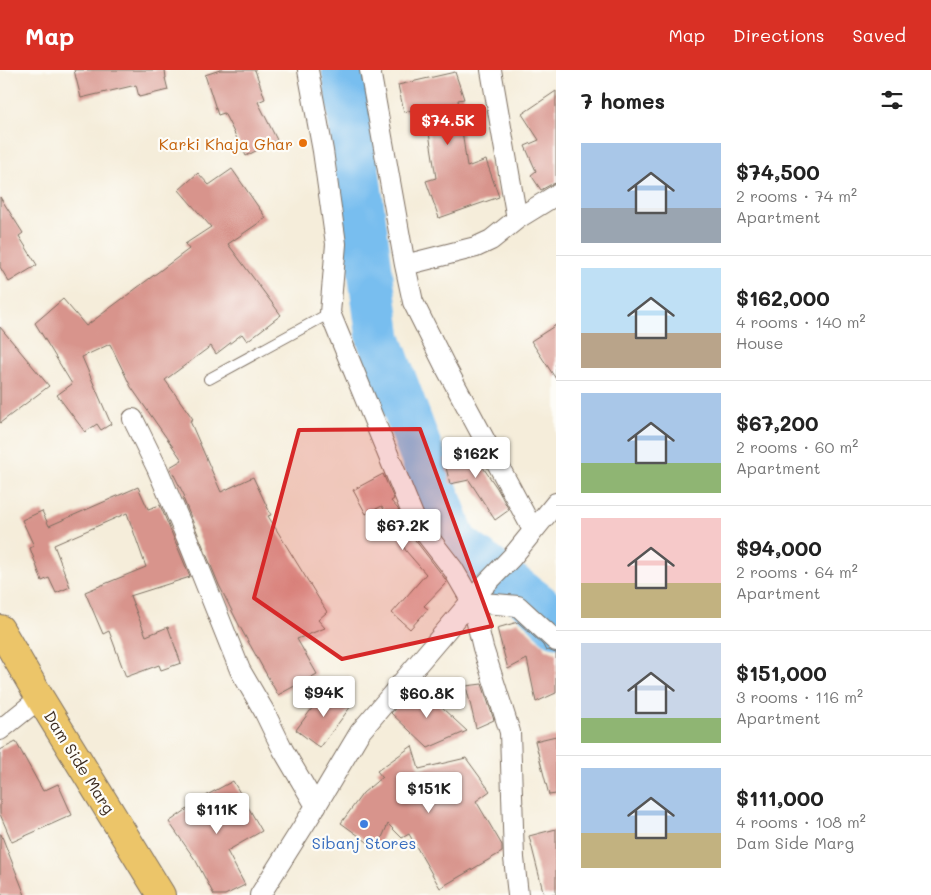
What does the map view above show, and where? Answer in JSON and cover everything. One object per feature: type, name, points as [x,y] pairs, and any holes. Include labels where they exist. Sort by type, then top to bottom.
[{"type":"main road","name":"Dam Side Marg","points":[[0,629],[40,698],[161,895]]},
{"type":"street","points":[[308,70],[323,152],[336,244],[330,313],[415,520],[453,568],[478,594],[518,606],[556,641]]},
{"type":"street","points":[[370,70],[413,302],[533,530]]},
{"type":"street","points":[[491,70],[517,220]]},
{"type":"street","points":[[405,266],[476,247],[491,240],[517,220],[556,195]]},
{"type":"street","points":[[134,419],[190,545],[240,670],[316,806]]},
{"type":"street","points":[[260,895],[360,732],[512,557],[556,503]]},
{"type":"street","points":[[478,594],[483,648],[510,732],[514,858],[518,895]]},
{"type":"street","points":[[0,730],[40,698]]},
{"type":"lane","points":[[209,379],[330,313]]},
{"type":"highlighted area","points":[[420,429],[492,626],[342,659],[254,598],[299,430]]},
{"type":"building","points":[[74,70],[165,70],[168,90],[139,97],[136,85],[81,98]]},
{"type":"building","points":[[220,70],[255,70],[265,99],[258,102],[277,140],[246,156],[224,113],[218,115],[205,75]]},
{"type":"building","points":[[455,72],[464,99],[458,100],[467,167],[486,160],[499,197],[439,218],[426,181],[436,178],[425,107],[404,112],[398,85]]},
{"type":"building","points":[[556,91],[556,183],[541,190],[531,175],[536,171],[525,146],[539,140],[522,114]]},
{"type":"building","points":[[232,169],[266,218],[228,244],[281,315],[247,341],[242,334],[216,354],[211,346],[165,380],[193,419],[190,421],[221,492],[253,477],[271,515],[268,516],[327,612],[318,620],[325,628],[297,639],[317,674],[278,695],[219,585],[183,498],[185,497],[170,467],[182,460],[131,387],[110,344],[82,357],[111,424],[101,430],[97,424],[85,432],[57,395],[72,384],[35,323],[63,299],[86,326],[189,249],[185,244],[211,227],[179,190],[198,173],[209,185]]},
{"type":"building","points":[[0,197],[23,233],[19,236],[37,265],[9,282],[0,267]]},
{"type":"building","points":[[556,325],[556,379],[531,341]]},
{"type":"building","points":[[0,327],[49,386],[0,423]]},
{"type":"building","points":[[467,444],[473,452],[478,452],[480,463],[509,510],[495,520],[469,480],[450,484],[444,459],[454,456],[452,454]]},
{"type":"building","points":[[383,474],[394,499],[391,501],[398,509],[405,527],[447,582],[424,606],[428,609],[410,629],[392,613],[426,574],[406,551],[382,506],[366,514],[353,490]]},
{"type":"building","points":[[138,487],[148,509],[160,505],[190,577],[130,596],[146,636],[168,627],[181,663],[161,670],[159,665],[126,677],[109,631],[103,634],[85,592],[146,567],[127,513],[54,545],[70,587],[56,593],[49,578],[42,581],[30,548],[34,546],[22,520],[42,511],[49,526]]},
{"type":"building","points":[[518,622],[543,645],[546,651],[556,653],[556,693],[536,702],[527,659],[508,669],[497,628]]},
{"type":"building","points":[[482,684],[494,720],[476,728],[466,686]]},
{"type":"building","points":[[417,685],[467,731],[428,748],[391,713]]},
{"type":"building","points":[[327,688],[351,706],[320,748],[296,730]]},
{"type":"building","points":[[556,736],[556,794],[549,795],[535,741]]},
{"type":"building","points":[[16,742],[43,791],[58,784],[72,815],[12,842],[0,814],[0,750]]},
{"type":"building","points":[[412,746],[419,769],[466,758],[490,791],[476,801],[502,845],[502,852],[440,888],[409,834],[402,838],[388,824],[377,849],[341,823],[363,793],[382,777],[377,771]]},
{"type":"building","points":[[233,781],[262,831],[227,851],[245,885],[225,895],[214,895],[196,861],[169,822],[209,794]]},
{"type":"building","points":[[556,829],[556,895],[544,895],[529,836]]},
{"type":"building","points":[[1,834],[25,895],[0,895]]},
{"type":"waterway","points":[[344,70],[379,339],[455,543],[538,605],[556,625]]},
{"type":"place","name":"Karki Khaja Ghar","points":[[303,143]]},
{"type":"place","name":"Sibanj Stores","points":[[364,824]]}]
